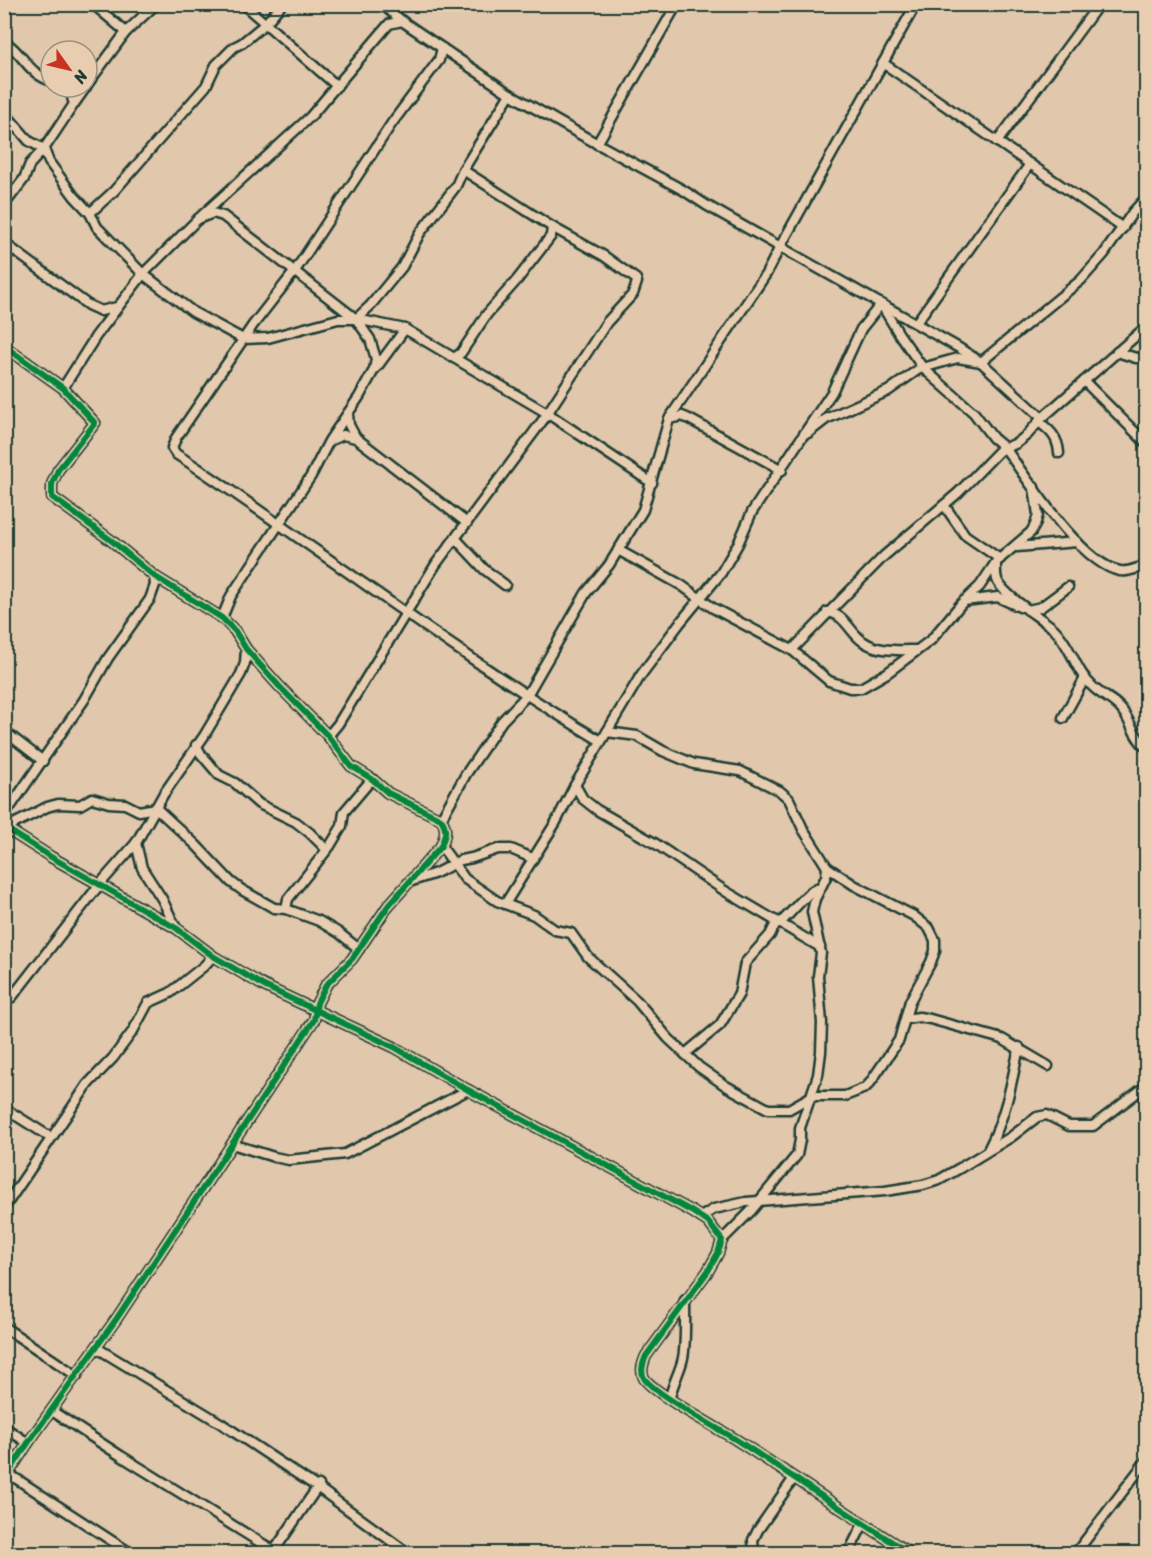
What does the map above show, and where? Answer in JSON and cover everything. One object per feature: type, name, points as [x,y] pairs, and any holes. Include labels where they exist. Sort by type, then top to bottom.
[{"type":"street","points":[[93,4],[126,32]]},
{"type":"street","points":[[99,68],[126,32],[156,4]]},
{"type":"street","points":[[243,4],[337,86]]},
{"type":"street","points":[[90,213],[114,190],[206,86],[216,65],[234,46],[242,43],[265,24],[282,4]]},
{"type":"street","points":[[382,4],[402,21],[510,94],[683,190],[981,362],[1053,433],[1057,440],[1059,453]]},
{"type":"street","points":[[597,144],[677,4]]},
{"type":"street","points":[[441,819],[466,774],[502,721],[526,695],[586,592],[618,550],[643,510],[669,419],[766,274],[916,4]]},
{"type":"street","points":[[997,142],[1099,4]]},
{"type":"street","points":[[63,388],[117,307],[143,274],[198,219],[299,128],[389,24],[402,21]]},
{"type":"street","points":[[4,41],[21,57],[34,74],[39,76]]},
{"type":"street","points":[[442,48],[439,60],[386,132],[295,271],[243,339],[176,438],[172,448],[176,454],[526,695],[601,741]]},
{"type":"street","points":[[883,63],[1123,228]]},
{"type":"street","points":[[356,319],[395,277],[420,233],[446,201],[510,94]]},
{"type":"street","points":[[72,99],[74,104]]},
{"type":"street","points":[[4,205],[24,179],[30,164],[44,149],[77,99]]},
{"type":"street","points":[[4,112],[30,141],[44,149],[49,162],[74,196],[90,213],[96,227],[143,274],[193,312],[243,339],[268,338],[338,319],[356,319],[405,329],[547,413],[652,483]]},
{"type":"street","points":[[916,323],[1030,164]]},
{"type":"street","points":[[328,736],[338,724],[436,564],[547,413],[607,322],[633,294],[638,282],[632,275],[604,256],[463,170]]},
{"type":"street","points":[[802,437],[826,419],[875,398],[923,368],[958,358],[981,362],[1081,280],[1104,254],[1146,198]]},
{"type":"street","points":[[198,219],[213,213],[224,216],[356,319],[370,339],[376,353],[374,370]]},
{"type":"street","points":[[454,357],[461,353],[487,315],[551,236],[552,226]]},
{"type":"street","points":[[4,243],[88,305],[101,311],[117,307]]},
{"type":"street","points":[[881,304],[923,368],[974,413],[993,438],[1005,448],[1086,552],[1118,571],[1125,572],[1146,566]]},
{"type":"street","points":[[505,904],[641,675],[721,573],[753,512],[832,392],[861,329],[881,304]]},
{"type":"street","points":[[792,650],[884,556],[944,505],[1005,448],[1017,443],[1146,327]]},
{"type":"street","points":[[222,618],[231,596],[311,476],[329,441],[374,370],[405,329]]},
{"type":"street","points":[[4,346],[63,388],[95,423],[58,470],[52,484],[52,496],[154,576],[222,618],[235,631],[246,649],[301,710],[328,736],[343,758],[388,793],[441,819],[446,834],[441,846],[388,906],[352,959],[326,985],[320,994],[314,1020],[97,1348],[28,1443],[7,1477],[132,1554]]},
{"type":"street","points":[[1117,352],[1136,358],[1146,357]]},
{"type":"street","points":[[1084,381],[1146,443]]},
{"type":"street","points":[[348,413],[349,425],[356,438],[467,523]]},
{"type":"street","points":[[669,419],[682,416],[689,418],[782,470]]},
{"type":"street","points":[[329,441],[343,435],[356,438]]},
{"type":"street","points":[[618,550],[681,585],[712,608],[792,650],[830,681],[850,688],[861,688],[887,673],[939,632],[964,601],[980,586],[998,561],[1023,540],[1035,525],[1038,514],[1034,486]]},
{"type":"street","points":[[944,505],[965,535],[998,561]]},
{"type":"street","points":[[455,538],[484,569],[505,585]]},
{"type":"street","points":[[1013,548],[1030,544],[1077,542]]},
{"type":"street","points":[[998,561],[996,576],[998,582],[1027,610],[1054,629],[1085,678],[1093,687],[1119,705],[1136,737],[1146,747]]},
{"type":"street","points":[[4,816],[84,700],[108,658],[150,599],[155,585],[154,576]]},
{"type":"street","points":[[964,601],[998,597],[1027,610],[1041,607],[1068,588]]},
{"type":"street","points":[[827,612],[840,617],[854,630],[858,638],[871,646],[917,650]]},
{"type":"street","points":[[4,1002],[12,997],[100,884],[136,843],[163,795],[204,736],[241,674],[246,649]]},
{"type":"street","points":[[1063,718],[1085,678]]},
{"type":"street","points":[[4,730],[43,761]]},
{"type":"street","points":[[441,846],[465,879],[497,901],[534,915],[555,930],[571,933],[588,957],[637,1001],[685,1054],[719,1082],[768,1109],[789,1109],[812,1096],[845,1096],[864,1088],[876,1076],[899,1040],[910,1001],[935,951],[935,940],[929,928],[914,916],[878,898],[827,867],[803,829],[789,799],[780,791],[740,771],[694,764],[663,751],[637,736],[607,732]]},
{"type":"street","points":[[196,745],[219,775],[236,783],[259,804],[296,822],[310,832],[327,850]]},
{"type":"street","points":[[286,909],[288,899],[327,850],[341,828],[344,812],[372,779]]},
{"type":"street","points":[[575,785],[583,799],[597,810],[657,844],[708,880],[820,947]]},
{"type":"street","points":[[5,827],[47,807],[58,804],[80,805],[92,798],[109,804],[125,804],[139,811],[156,808]]},
{"type":"street","points":[[156,808],[231,882],[273,908],[286,909],[328,926],[359,949]]},
{"type":"street","points":[[5,827],[51,857],[176,928],[213,956],[264,986],[394,1047],[468,1090],[666,1196],[701,1217],[722,1240]]},
{"type":"street","points":[[136,843],[142,868],[162,899],[176,928]]},
{"type":"street","points":[[409,882],[436,873],[454,863],[503,849],[520,852],[532,858]]},
{"type":"street","points":[[827,867],[826,878],[812,912],[820,947],[818,976],[822,1023],[818,1075],[800,1128],[801,1140],[797,1155],[743,1221],[722,1240],[708,1271],[658,1338],[643,1364],[642,1372],[645,1379],[670,1398],[911,1554]]},
{"type":"street","points":[[685,1054],[720,1025],[739,994],[745,963],[779,922],[793,912],[811,891],[821,887]]},
{"type":"street","points":[[4,1208],[88,1084],[113,1058],[134,1031],[148,1003],[170,993],[213,956]]},
{"type":"street","points":[[906,1019],[919,1017],[930,1019],[1002,1039],[1048,1066]]},
{"type":"street","points":[[987,1150],[995,1136],[1005,1106],[1018,1047]]},
{"type":"street","points":[[701,1217],[714,1209],[746,1202],[908,1188],[939,1180],[1016,1133],[1037,1117],[1047,1115],[1069,1126],[1093,1126],[1146,1086]]},
{"type":"street","points":[[231,1144],[274,1158],[289,1160],[345,1154],[468,1090]]},
{"type":"street","points":[[4,1108],[50,1137]]},
{"type":"street","points":[[670,1398],[684,1354],[686,1300]]},
{"type":"street","points":[[4,1327],[77,1376]]},
{"type":"street","points":[[97,1348],[318,1486],[409,1554]]},
{"type":"street","points":[[52,1411],[273,1552],[318,1486]]},
{"type":"street","points":[[4,1427],[28,1443]]},
{"type":"street","points":[[1075,1554],[1146,1461]]},
{"type":"street","points":[[754,1554],[753,1540],[758,1530],[794,1478]]},
{"type":"street","points":[[848,1554],[863,1524]]},
{"type":"cycle path","points":[[4,346],[63,388],[95,423],[58,470],[52,484],[52,497],[112,541],[154,576],[222,618],[279,686],[328,736],[351,766],[372,779],[388,793],[441,819],[445,829],[441,846],[388,906],[352,959],[326,985],[317,1003],[314,1020],[117,1318],[4,1480]]},
{"type":"cycle path","points":[[4,827],[51,857],[176,928],[213,956],[264,986],[394,1047],[708,1222],[722,1240],[718,1253],[708,1271],[646,1356],[642,1370],[644,1378],[672,1401],[735,1439],[911,1554]]}]
